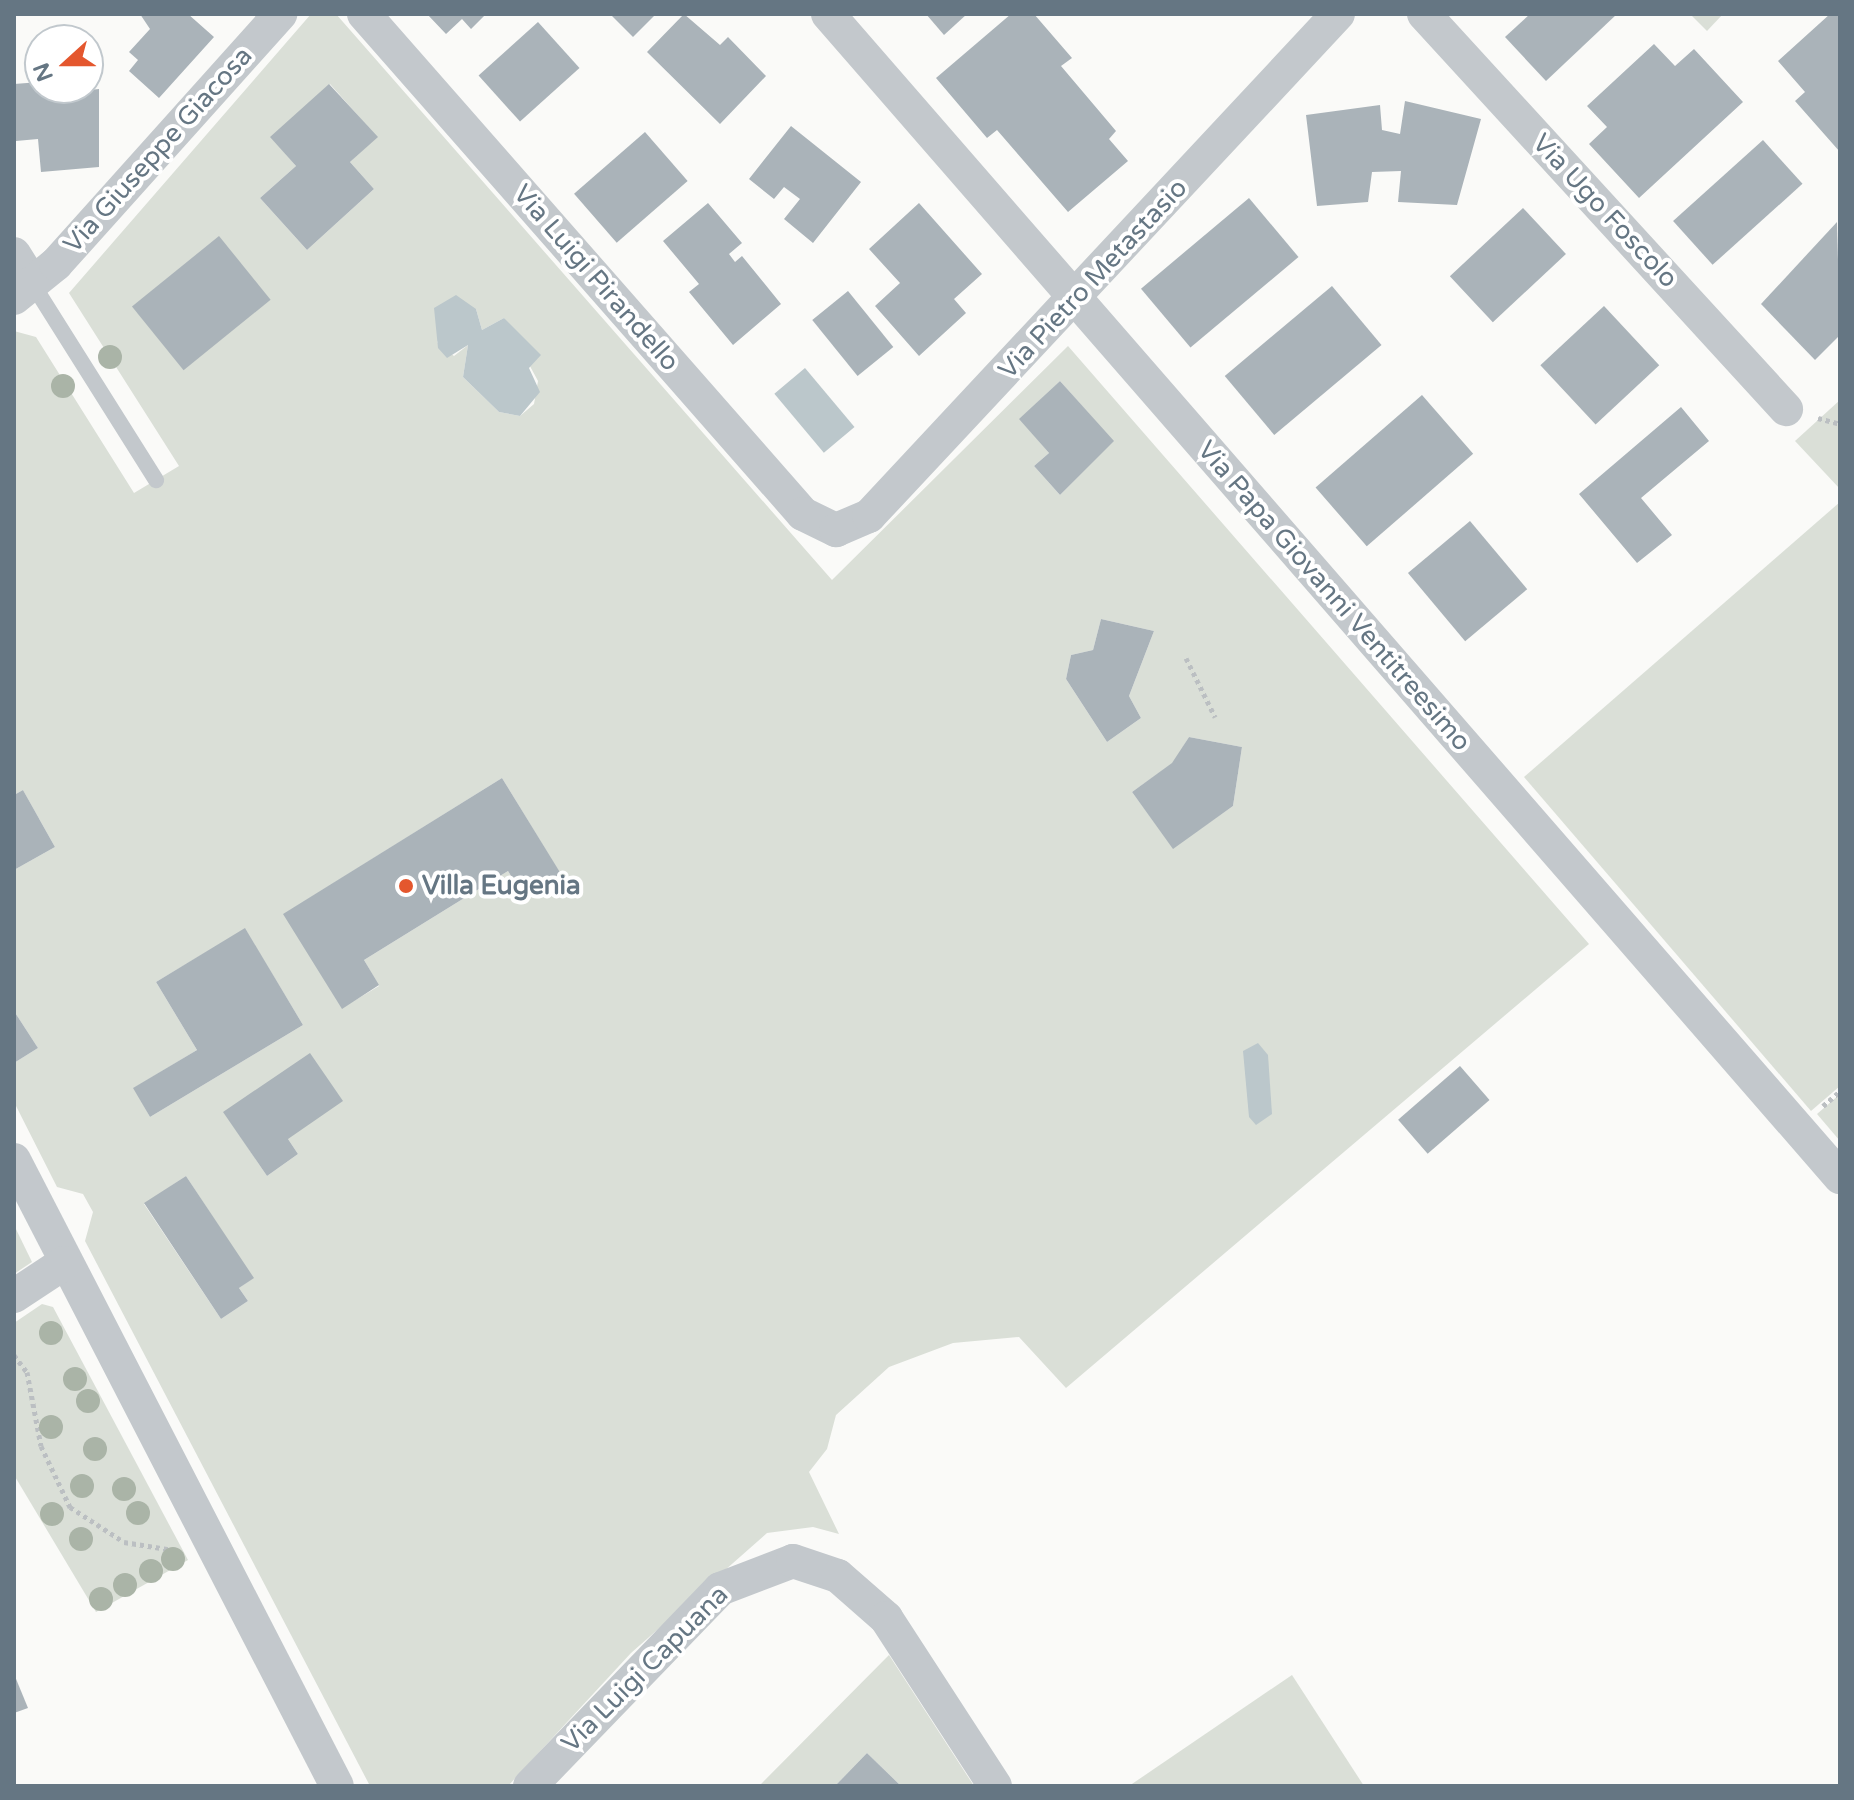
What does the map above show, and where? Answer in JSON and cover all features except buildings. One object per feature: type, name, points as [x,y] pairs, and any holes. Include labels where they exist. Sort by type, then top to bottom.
[{"type":"street","name":"Via Giuseppe Giacosa","points":[[23,290],[280,14]]},
{"type":"street","name":"Via Luigi Pirandello","points":[[364,14],[803,514],[836,530]]},
{"type":"street","name":"Via Papa Giovanni Ventitreesimo","points":[[828,14],[1840,1177]]},
{"type":"street","name":"Via Pietro Metastasio","points":[[836,530],[869,516],[1076,299],[1338,14]]},
{"type":"street","name":"Via Ugo Foscolo","points":[[1424,14],[1786,409]]},
{"type":"street","points":[[14,254],[23,290]]},
{"type":"street","points":[[14,1160],[64,1263],[337,1786]]},
{"type":"street","points":[[14,1296],[64,1263]]},
{"type":"street","name":"Via Luigi Capuana","points":[[530,1786],[720,1589],[793,1561],[838,1576],[886,1618],[995,1786]]},
{"type":"lane","points":[[23,290],[156,480]]},
{"type":"path","points":[[1186,658],[1215,717]]},
{"type":"path","points":[[14,1355],[27,1372],[41,1446],[70,1507],[124,1542],[184,1551]]},
{"type":"shaded area","points":[[311,14],[336,14],[832,580],[1068,346],[1589,944],[1066,1388],[1019,1337],[953,1343],[889,1367],[836,1415],[827,1449],[809,1472],[839,1534],[813,1527],[767,1533],[631,1653],[508,1786],[370,1786],[85,1241],[93,1212],[83,1194],[57,1187],[14,1102],[14,1063],[38,1048],[14,1011],[14,870],[55,847],[23,790],[14,795],[14,331],[36,337],[134,493],[179,466],[69,293]],"holes":[[[330,84],[377,137],[350,162],[374,189],[307,250],[260,198],[296,166],[271,137]],[[476,309],[482,330],[504,318],[538,381],[534,404],[520,416],[499,412],[463,377],[468,345],[454,356],[437,342]],[[1060,381],[1113,441],[1060,495],[1034,466],[1049,453],[1020,419]],[[1101,619],[1154,631],[1129,696],[1141,718],[1107,742],[1066,679],[1071,655],[1093,650]],[[1189,737],[1242,747],[1233,806],[1173,848],[1132,792],[1173,763]],[[502,778],[561,875],[524,897],[508,871],[364,960],[379,986],[342,1008],[284,914]],[[245,929],[303,1025],[150,1117],[134,1088],[197,1050],[156,982]],[[224,1112],[288,1139],[298,1154],[267,1176]],[[186,1176],[253,1278],[239,1288],[248,1301],[221,1319],[144,1204]]]},
{"type":"shaded area","points":[[1690,14],[1723,14],[1707,31]]},
{"type":"shaded area","points":[[456,295],[476,309],[482,330],[504,318],[541,355],[529,368],[540,392],[520,416],[499,412],[463,377],[468,345],[447,358],[438,348],[434,308]]},
{"type":"shaded area","points":[[805,368],[854,427],[824,453],[774,394]]},
{"type":"shaded area","points":[[1840,400],[1840,489],[1795,441]]},
{"type":"shaded area","points":[[1840,502],[1840,1086],[1811,1111],[1524,777]]},
{"type":"shaded area","points":[[1258,1043],[1268,1055],[1272,1114],[1256,1125],[1249,1117],[1243,1051]]},
{"type":"shaded area","points":[[1840,1094],[1840,1141],[1817,1114]]},
{"type":"shaded area","points":[[14,1225],[32,1262],[14,1274]]},
{"type":"shaded area","points":[[42,1304],[53,1307],[188,1560],[96,1612],[14,1475],[14,1323]]},
{"type":"shaded area","points":[[889,1655],[974,1786],[901,1786],[867,1753],[835,1786],[759,1786]]},
{"type":"shaded area","points":[[1292,1675],[1364,1786],[1129,1786]]},
{"type":"place","name":"Villa Eugenia","points":[[406,886]]}]
